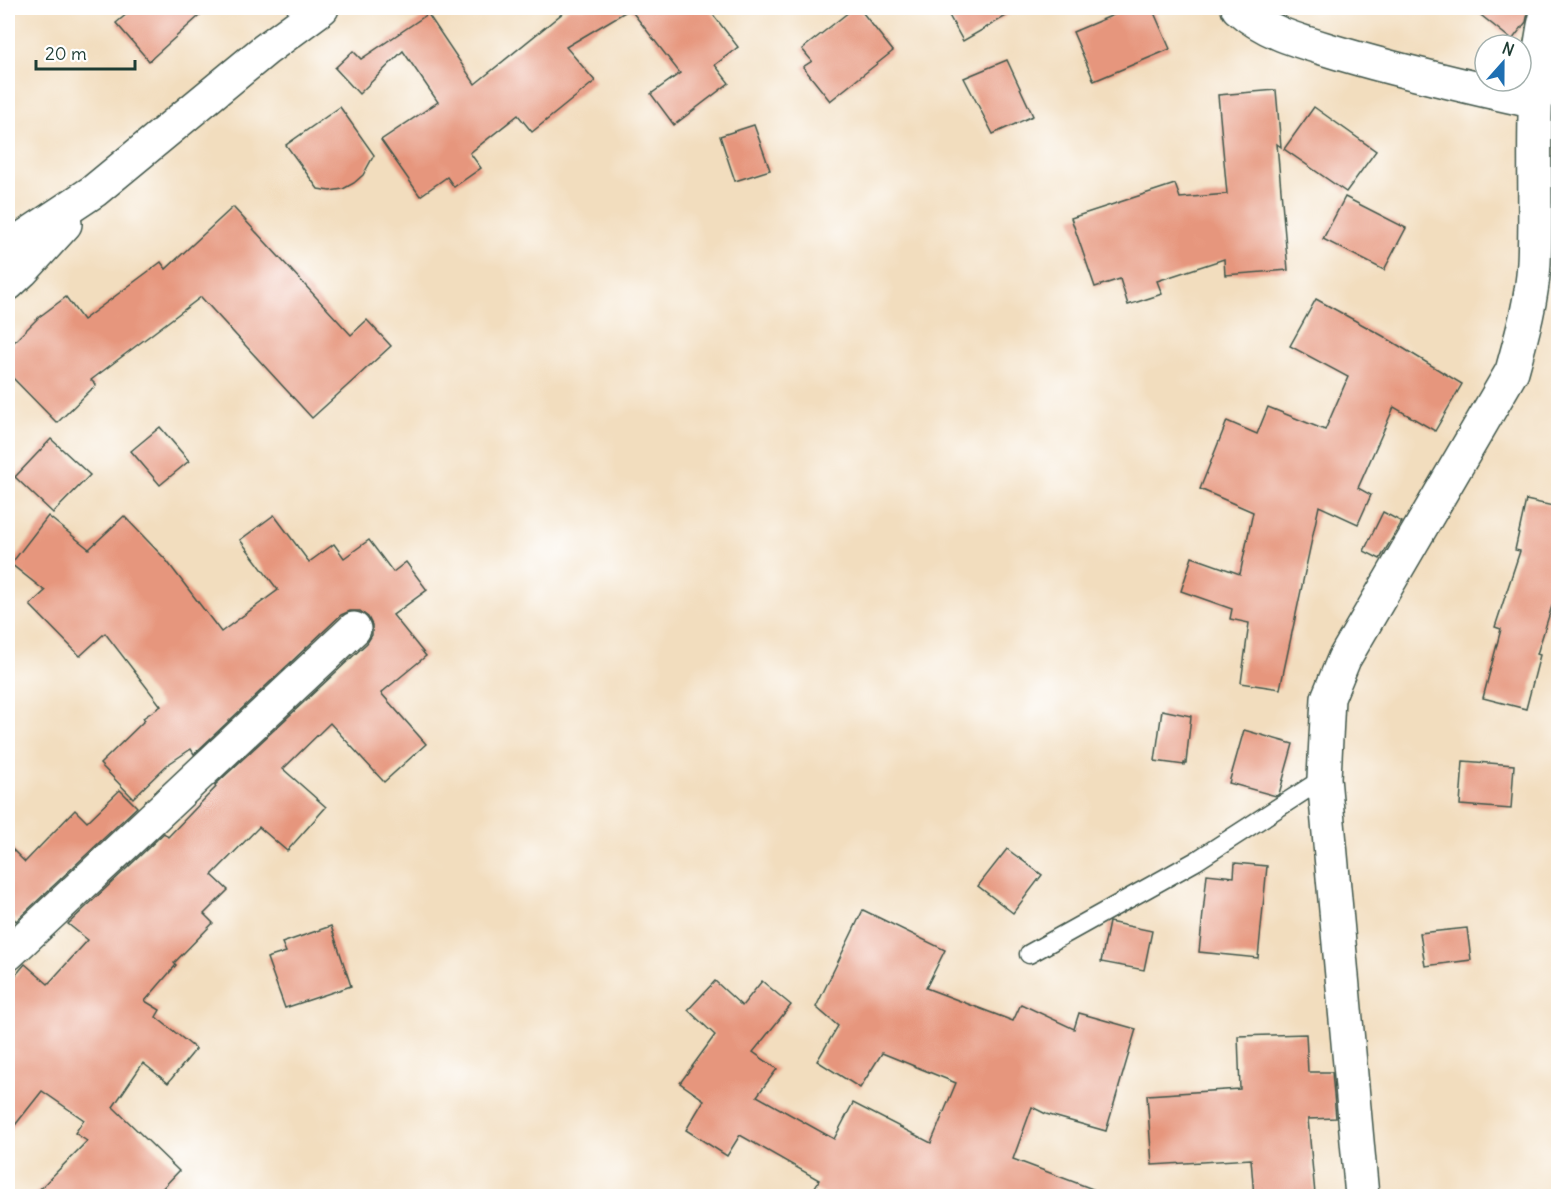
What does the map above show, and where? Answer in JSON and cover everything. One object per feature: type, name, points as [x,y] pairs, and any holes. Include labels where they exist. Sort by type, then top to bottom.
[{"type":"street","points":[[8,248],[94,191],[265,50],[322,8]]},
{"type":"street","points":[[1238,8],[1281,35],[1394,70],[1535,102]]},
{"type":"street","points":[[1362,1197],[1324,778],[1328,698],[1344,659],[1512,371],[1527,317],[1546,266],[1535,102],[1548,8]]},
{"type":"street","points":[[8,284],[94,191]]},
{"type":"street","points":[[8,954],[354,630]]},
{"type":"lane","points":[[1029,954],[1196,861],[1324,778]]},
{"type":"building","points":[[134,8],[208,8],[149,61],[116,23]]},
{"type":"building","points":[[569,8],[708,8],[738,47],[715,65],[729,83],[674,125],[651,94],[680,73],[630,9],[566,47],[595,81],[532,132],[518,115],[470,153],[481,168],[454,187],[447,177],[420,196],[381,140],[438,102],[403,51],[359,94],[335,68],[353,51],[361,59],[428,14],[475,84]]},
{"type":"building","points":[[854,8],[859,8],[893,51],[830,101],[803,67],[812,61],[802,49]]},
{"type":"building","points":[[945,8],[1020,8],[963,41]]},
{"type":"building","points":[[1130,8],[1152,8],[1170,49],[1094,81],[1073,32]]},
{"type":"building","points":[[1472,8],[1529,8],[1526,22],[1517,33],[1503,33]]},
{"type":"building","points":[[1007,60],[1033,116],[993,134],[964,78]]},
{"type":"building","points":[[1276,90],[1281,147],[1277,144],[1288,270],[1225,275],[1224,259],[1157,281],[1162,294],[1128,305],[1120,279],[1095,287],[1071,218],[1175,184],[1180,198],[1227,194],[1218,95]]},
{"type":"building","points":[[340,107],[374,155],[363,175],[354,183],[343,189],[330,191],[318,189],[286,145]]},
{"type":"building","points":[[1314,107],[1376,151],[1346,192],[1284,149]]},
{"type":"building","points":[[754,125],[770,170],[735,181],[720,136]]},
{"type":"building","points":[[1345,197],[1406,228],[1384,270],[1323,239]]},
{"type":"building","points":[[233,207],[351,335],[367,320],[391,346],[312,418],[201,297],[91,380],[96,385],[57,423],[8,373],[8,348],[39,317],[66,297],[83,320],[161,262],[166,269]]},
{"type":"building","points":[[1316,299],[1462,384],[1435,431],[1394,407],[1358,488],[1371,495],[1358,524],[1319,506],[1280,689],[1241,683],[1249,623],[1230,619],[1232,609],[1181,591],[1192,557],[1240,574],[1253,512],[1200,489],[1227,421],[1257,434],[1268,407],[1325,430],[1348,377],[1290,346]]},
{"type":"building","points":[[160,427],[189,461],[160,485],[131,451]]},
{"type":"building","points":[[51,439],[90,475],[53,513],[15,477]]},
{"type":"building","points":[[1526,500],[1558,507],[1558,587],[1537,654],[1540,655],[1526,709],[1483,698],[1501,629],[1495,627],[1520,551],[1515,550]]},
{"type":"building","points":[[1383,512],[1402,522],[1380,559],[1364,551]]},
{"type":"building","points":[[274,515],[309,562],[334,544],[344,558],[369,540],[393,572],[406,562],[427,590],[393,615],[426,656],[381,693],[426,744],[384,782],[330,723],[283,769],[326,807],[287,851],[259,827],[212,875],[228,890],[204,914],[213,923],[174,963],[176,965],[145,1001],[160,1010],[156,1017],[196,1049],[168,1083],[143,1063],[113,1107],[179,1171],[154,1197],[32,1197],[87,1141],[75,1133],[84,1120],[42,1091],[8,1134],[8,984],[25,964],[48,984],[88,940],[68,924],[164,833],[168,837],[216,787],[215,785],[367,643],[372,635],[372,625],[368,617],[360,611],[350,611],[341,615],[194,754],[191,749],[167,765],[133,798],[100,764],[145,720],[143,718],[161,706],[105,633],[80,656],[30,605],[45,591],[11,564],[48,516],[89,549],[124,516],[166,560],[221,632],[278,590],[240,540]]},
{"type":"building","points":[[1162,710],[1191,716],[1184,765],[1155,761]]},
{"type":"building","points":[[1244,730],[1293,744],[1279,794],[1276,796],[1229,783]]},
{"type":"building","points":[[1463,761],[1514,765],[1511,809],[1460,805]]},
{"type":"building","points":[[120,790],[137,807],[16,921],[8,912],[8,845],[25,862],[75,810],[87,822]]},
{"type":"building","points":[[1007,849],[1042,875],[1013,913],[978,886]]},
{"type":"building","points":[[1235,863],[1267,866],[1258,958],[1199,952],[1207,874],[1234,877]]},
{"type":"building","points":[[863,910],[945,950],[926,988],[1013,1021],[1021,1004],[1074,1029],[1079,1013],[1136,1029],[1106,1131],[1046,1114],[1032,1107],[1013,1159],[1106,1194],[1106,1197],[829,1197],[814,1189],[819,1180],[740,1135],[727,1156],[686,1130],[704,1100],[680,1083],[715,1035],[688,1010],[715,981],[742,1006],[762,981],[791,1005],[753,1052],[777,1069],[757,1096],[834,1139],[853,1103],[931,1143],[956,1083],[882,1053],[860,1088],[817,1061],[838,1026],[816,1007]]},
{"type":"building","points":[[1109,922],[1152,931],[1144,970],[1101,962]]},
{"type":"building","points":[[331,926],[351,986],[285,1008],[267,958],[286,952],[282,943]]},
{"type":"building","points":[[1467,928],[1471,960],[1425,966],[1420,933]]},
{"type":"building","points":[[1306,1034],[1308,1072],[1332,1072],[1336,1118],[1308,1119],[1315,1194],[1254,1197],[1251,1159],[1152,1165],[1147,1095],[1240,1089],[1238,1036]]}]
